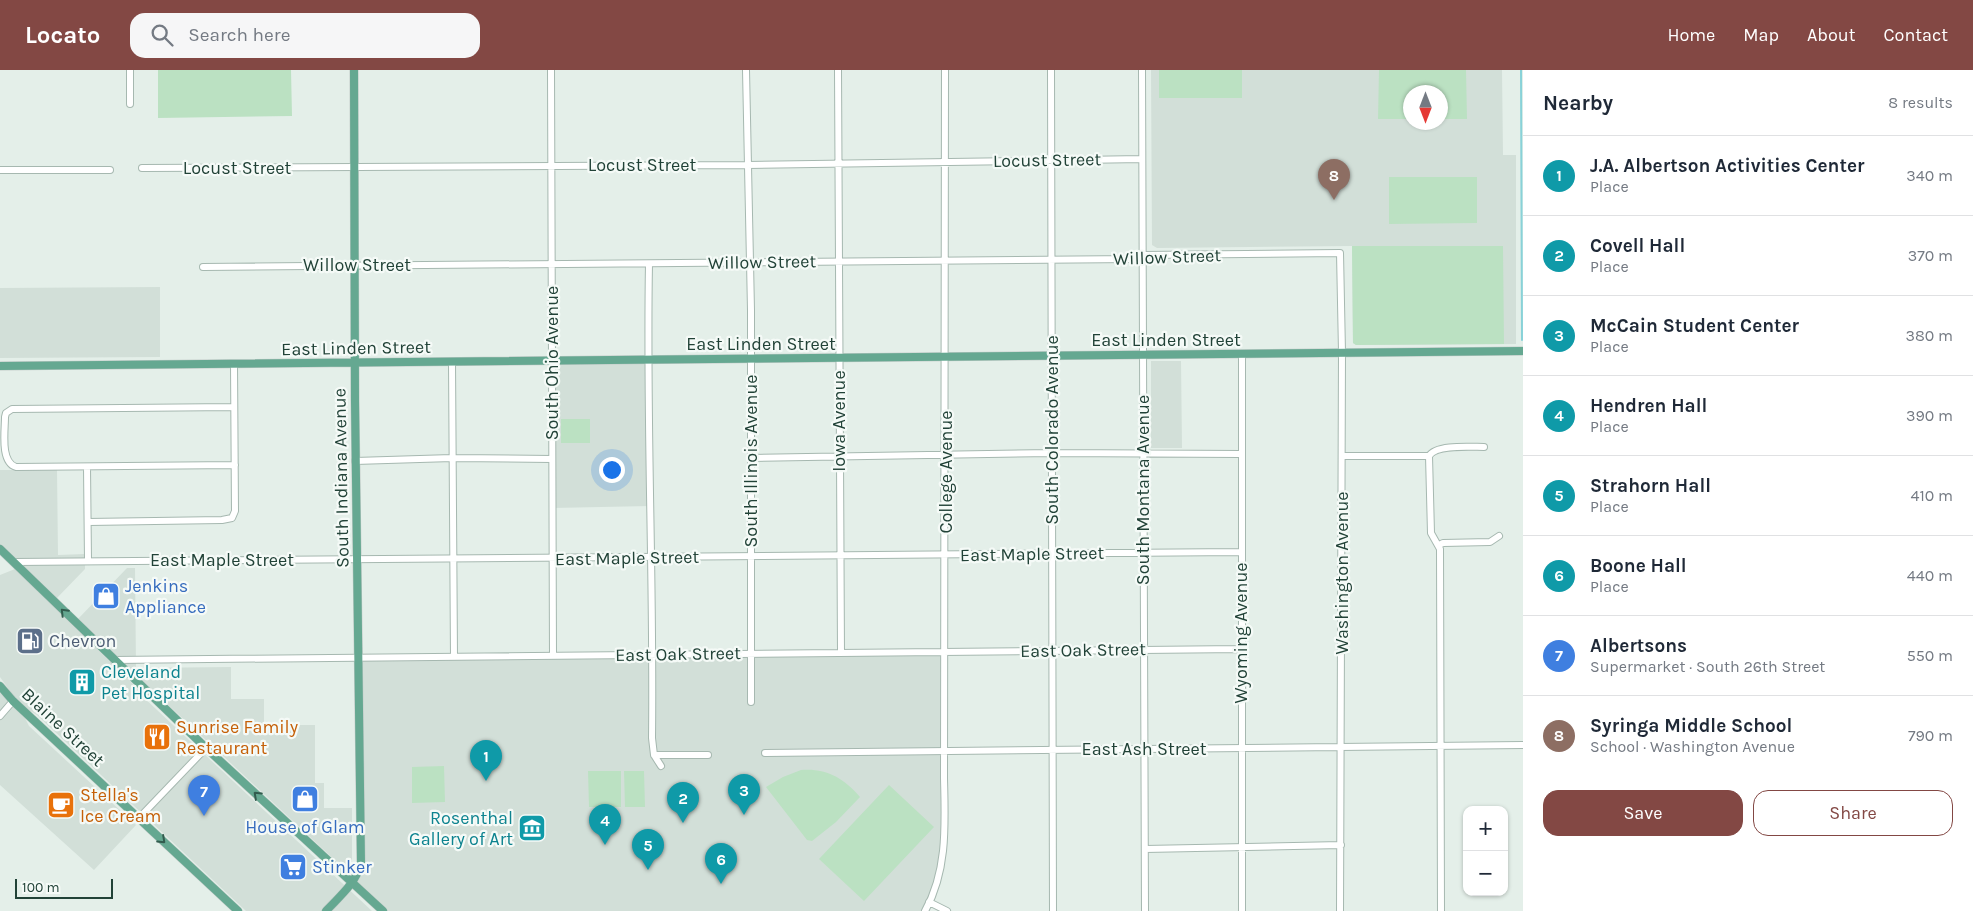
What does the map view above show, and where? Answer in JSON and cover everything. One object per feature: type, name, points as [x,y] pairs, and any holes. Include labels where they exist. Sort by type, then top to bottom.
[{"type":"main road","name":"South Indiana Avenue","points":[[352,883],[359,873],[361,863],[354,266],[354,70]]},
{"type":"main road","name":"East Linden Street","points":[[0,366],[1523,351]]},
{"type":"main road","points":[[0,549],[206,748],[383,911]]},
{"type":"main road","name":"Blaine Street","points":[[0,686],[238,911]]},
{"type":"main road","points":[[326,911],[352,883]]},
{"type":"street","points":[[130,70],[130,104]]},
{"type":"street","name":"South Ohio Avenue","points":[[551,70],[553,656]]},
{"type":"street","name":"South Illinois Avenue","points":[[746,70],[752,458],[751,702]]},
{"type":"street","name":"Iowa Avenue","points":[[838,70],[839,556],[841,653]]},
{"type":"street","name":"College Avenue","points":[[925,911],[942,860],[946,838],[944,750],[946,652],[945,70]]},
{"type":"street","name":"South Colorado Avenue","points":[[1050,70],[1053,911]]},
{"type":"street","name":"South Montana Avenue","points":[[1142,70],[1145,911]]},
{"type":"street","name":"Locust Street","points":[[142,168],[1142,159]]},
{"type":"street","points":[[0,170],[110,170]]},
{"type":"street","name":"Willow Street","points":[[203,266],[1052,260],[1134,259],[1143,255],[1322,253]]},
{"type":"street","name":"Washington Avenue","points":[[1322,253],[1340,253],[1342,352],[1340,911]]},
{"type":"street","points":[[649,264],[648,360],[652,747],[654,755],[661,766]]},
{"type":"street","name":"Wyoming Avenue","points":[[1242,354],[1242,911]]},
{"type":"street","points":[[452,362],[454,656]]},
{"type":"street","points":[[88,522],[230,519],[235,511],[234,364]]},
{"type":"street","points":[[234,407],[12,409],[6,413],[5,417],[5,458],[9,464],[16,467],[234,465]]},
{"type":"street","points":[[1342,456],[1430,454],[1439,449],[1484,447]]},
{"type":"street","points":[[752,458],[1052,453],[1241,454]]},
{"type":"street","points":[[1430,454],[1431,533],[1440,549],[1441,911]]},
{"type":"street","points":[[356,460],[452,458],[552,459]]},
{"type":"street","points":[[88,467],[88,560]]},
{"type":"street","points":[[1439,545],[1443,543],[1490,542],[1499,536]]},
{"type":"street","name":"East Maple Street","points":[[14,562],[1241,552]]},
{"type":"street","name":"East Oak Street","points":[[114,660],[1241,649]]},
{"type":"street","points":[[0,716],[14,701]]},
{"type":"street","name":"East Ash Street","points":[[764,754],[944,750],[1523,745]]},
{"type":"street","points":[[138,818],[206,748]]},
{"type":"street","points":[[654,755],[708,755]]},
{"type":"street","points":[[1145,849],[1341,845]]},
{"type":"street","points":[[929,902],[947,911]]},
{"type":"shaded area","points":[[1151,70],[1502,70],[1503,155],[1516,155],[1516,344],[1356,345],[1353,343],[1352,246],[1157,248],[1152,245]]},
{"type":"shaded area","points":[[160,287],[160,357],[0,358],[0,288]]},
{"type":"shaded area","points":[[647,360],[650,506],[552,508],[553,361]]},
{"type":"shaded area","points":[[1151,361],[1181,361],[1182,448],[1151,448]]},
{"type":"shaded area","points":[[0,470],[57,470],[58,555],[85,554],[85,569],[56,599],[0,545]]},
{"type":"shaded area","points":[[127,568],[135,568],[136,668],[231,667],[231,699],[264,699],[264,725],[315,725],[315,783],[324,783],[324,808],[352,808],[352,862],[350,864],[346,866],[339,864],[77,620]]},
{"type":"shaded area","points":[[15,569],[138,689],[141,695],[372,911],[246,911],[37,715],[15,698],[0,677],[0,575]]},
{"type":"shaded area","points":[[946,652],[942,860],[925,911],[383,911],[352,883],[359,873],[359,658]]},
{"type":"shaded area","points":[[0,693],[25,718],[29,726],[136,825],[94,870],[0,785]]},
{"type":"green space","points":[[158,70],[291,70],[292,116],[158,118]]},
{"type":"green space","points":[[1159,70],[1242,70],[1242,98],[1159,98]]},
{"type":"green space","points":[[1379,70],[1466,70],[1467,119],[1448,119],[1448,85],[1403,85],[1403,119],[1378,119]]},
{"type":"green space","points":[[1389,177],[1477,177],[1477,223],[1389,224]]},
{"type":"green space","points":[[1352,246],[1503,246],[1504,344],[1356,345],[1353,343]]},
{"type":"green space","points":[[561,419],[590,419],[590,443],[561,443]]},
{"type":"green space","points":[[444,766],[445,802],[412,803],[412,767]]},
{"type":"green space","points":[[801,770],[819,771],[834,776],[848,784],[860,797],[836,822],[812,841],[807,840],[766,787],[783,777]]},
{"type":"green space","points":[[588,771],[621,771],[621,807],[589,807]]},
{"type":"green space","points":[[624,771],[644,771],[645,807],[625,807]]},
{"type":"green space","points":[[889,785],[934,827],[864,901],[819,859]]},
{"type":"waterway","points":[[1521,70],[1522,340]]},
{"type":"place","name":"Syringa Middle School","points":[[1334,200]]},
{"type":"place","name":"Jenkins Appliance","points":[[106,596]]},
{"type":"place","name":"Chevron","points":[[30,641]]},
{"type":"place","name":"Cleveland Pet Hospital","points":[[82,682]]},
{"type":"place","name":"Sunrise Family Restaurant","points":[[157,737]]},
{"type":"place","name":"J.A. Albertson Activities Center","points":[[486,781]]},
{"type":"place","name":"House of Glam","points":[[305,799]]},
{"type":"place","name":"Stella's Ice Cream","points":[[61,805]]},
{"type":"place","name":"McCain Student Center","points":[[744,815]]},
{"type":"place","name":"Albertsons","points":[[204,816]]},
{"type":"place","name":"Covell Hall","points":[[683,823]]},
{"type":"place","name":"Rosenthal Gallery of Art","points":[[532,828]]},
{"type":"place","name":"Hendren Hall","points":[[605,845]]},
{"type":"place","name":"Stinker","points":[[293,867]]},
{"type":"place","name":"Strahorn Hall","points":[[648,870]]},
{"type":"place","name":"Boone Hall","points":[[721,884]]}]
